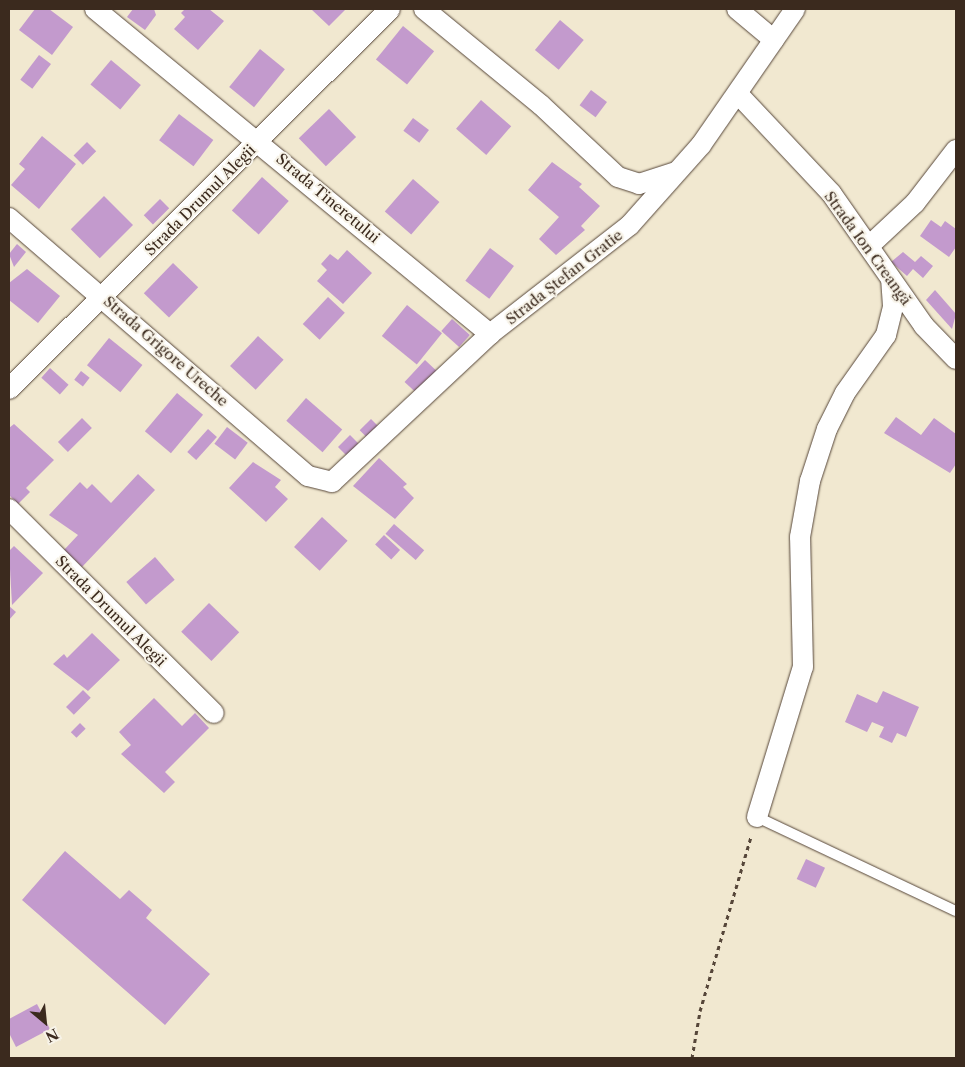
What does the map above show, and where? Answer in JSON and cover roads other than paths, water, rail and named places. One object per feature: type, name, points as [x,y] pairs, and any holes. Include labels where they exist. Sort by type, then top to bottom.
[{"type":"street","name":"Strada Tineretului","points":[[95,9],[260,141],[490,334]]},
{"type":"street","name":"Strada Drumul Alegii","points":[[9,389],[260,141],[390,9]]},
{"type":"street","points":[[424,9],[541,105],[618,177],[639,184],[675,172]]},
{"type":"street","points":[[737,9],[774,40]]},
{"type":"street","name":"Strada Ștefan Gratie","points":[[323,483],[341,475],[490,334],[630,225],[738,94],[795,9]]},
{"type":"street","name":"Strada Ion Creangă","points":[[738,94],[830,194],[924,326],[956,359]]},
{"type":"street","points":[[868,246],[915,203],[956,150]]},
{"type":"street","name":"Strada Grigore Ureche","points":[[9,218],[103,296],[308,476],[323,483]]},
{"type":"street","points":[[757,817],[803,667],[800,537],[810,481],[827,429],[846,393],[886,335],[893,306],[890,280]]},
{"type":"street","name":"Strada Drumul Alegii","points":[[9,509],[214,713]]},
{"type":"lane","points":[[757,817],[956,911]]}]
